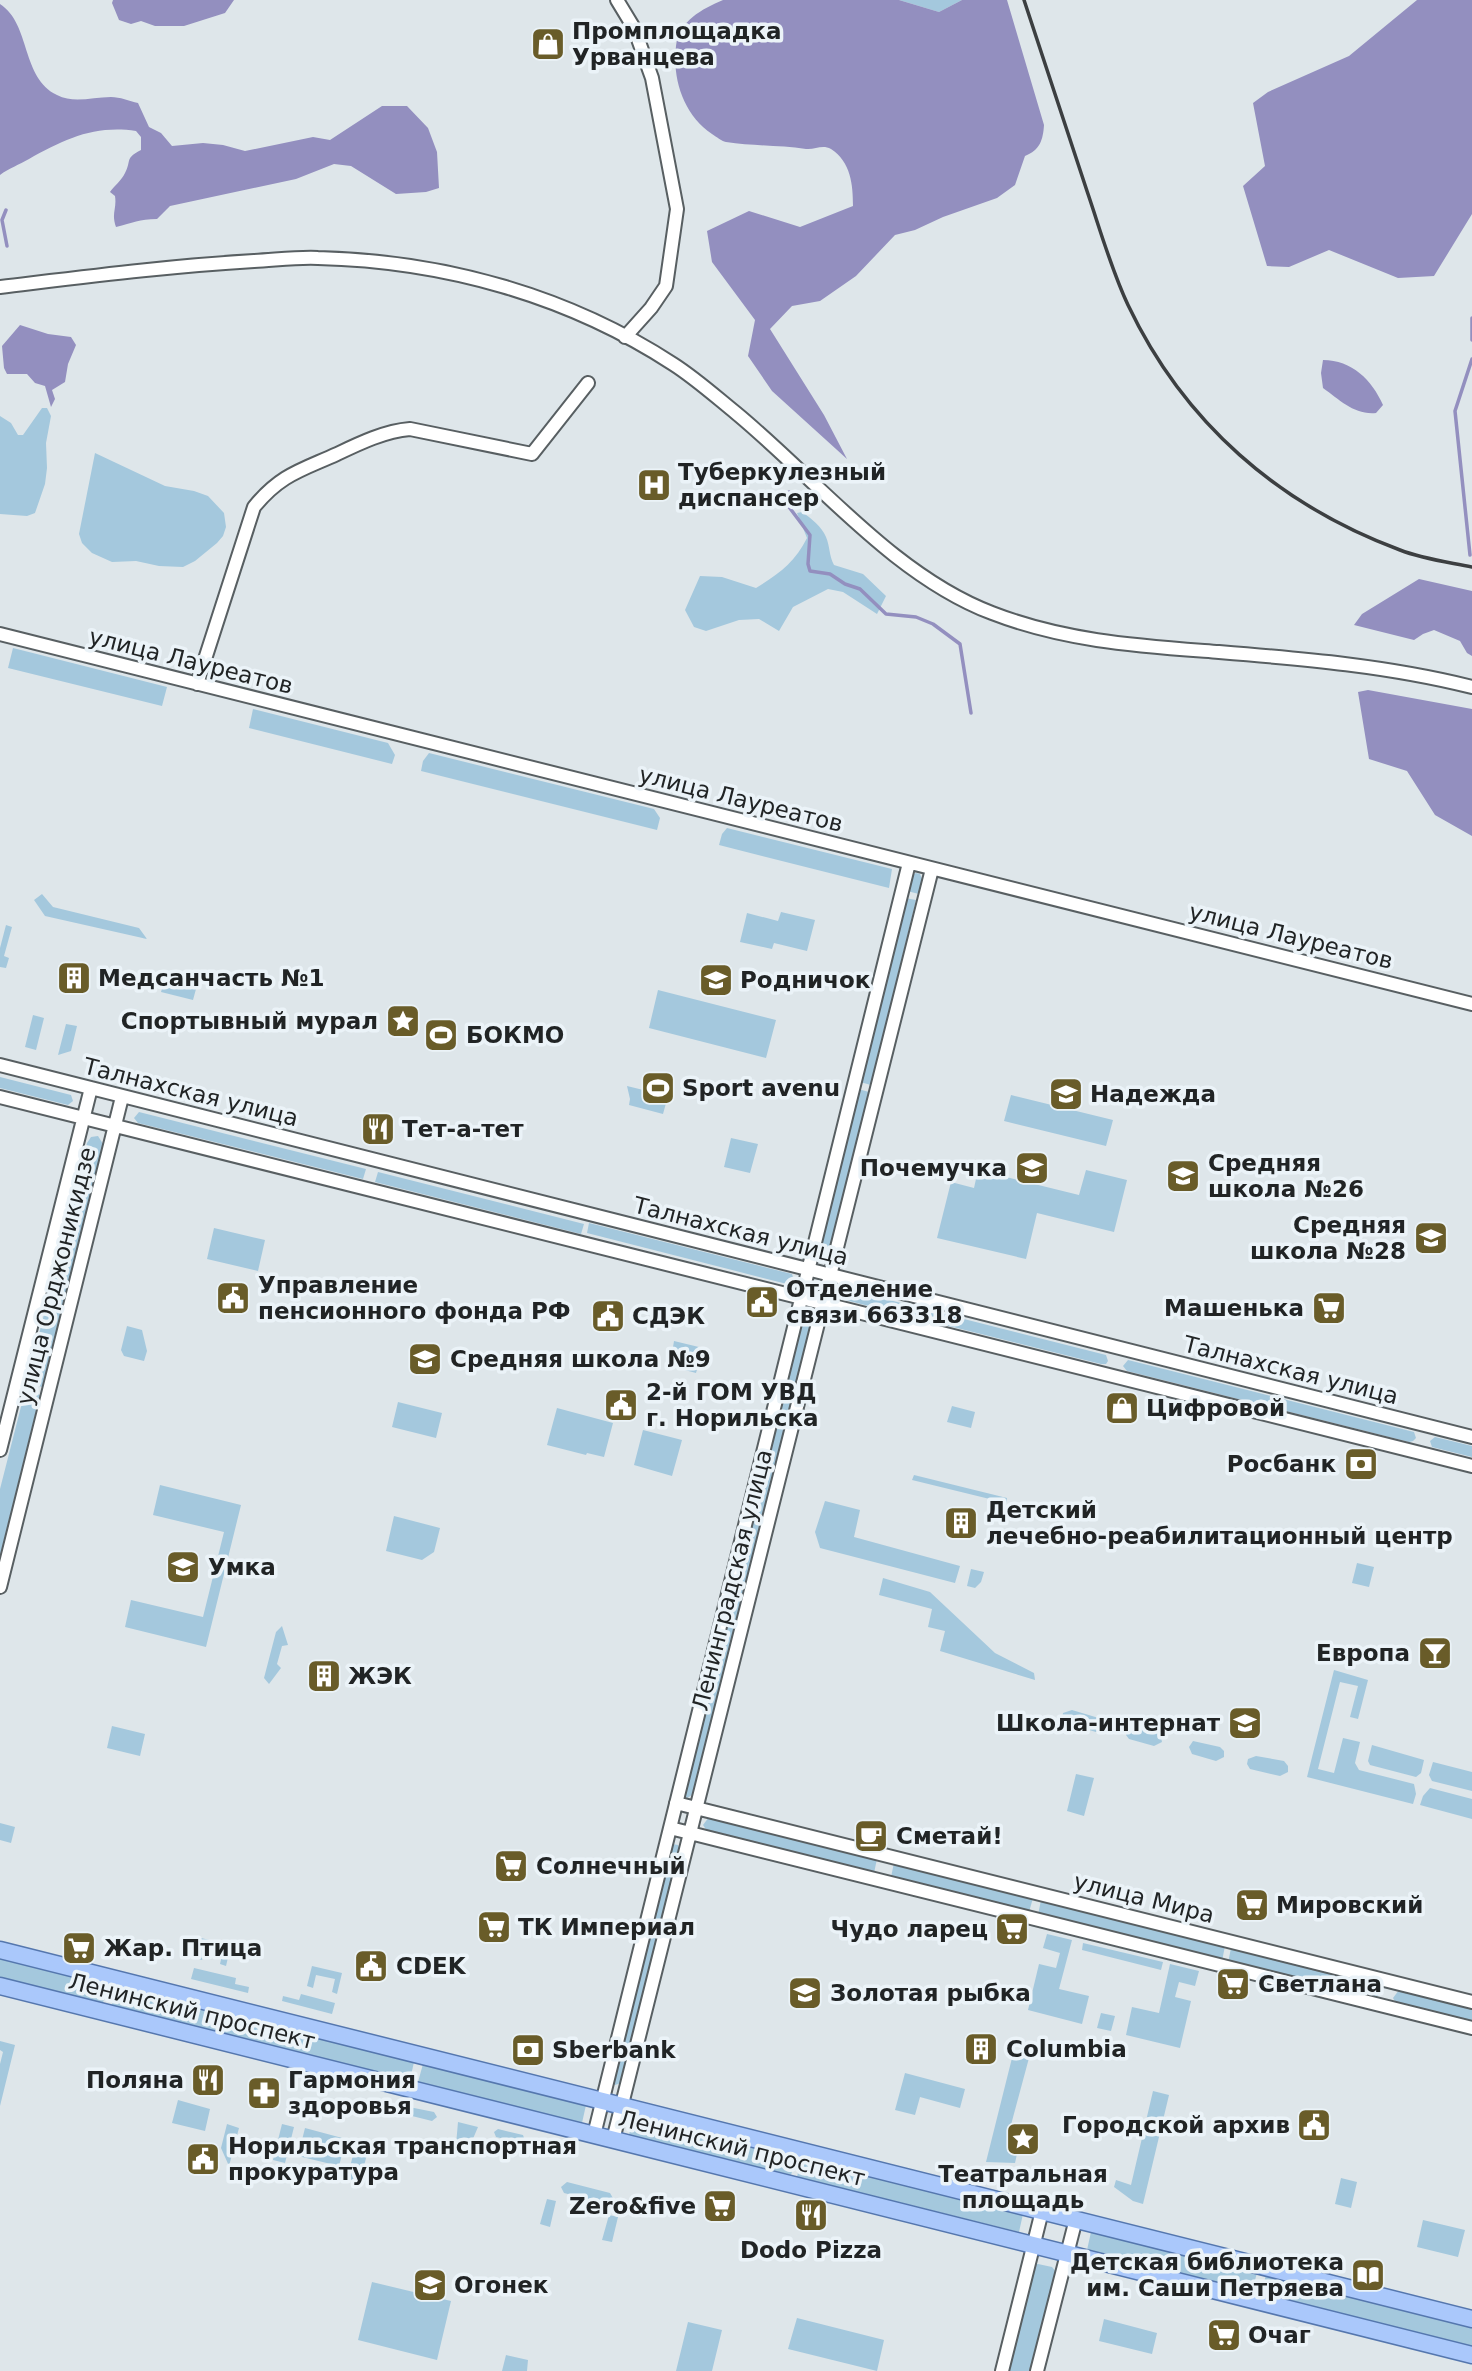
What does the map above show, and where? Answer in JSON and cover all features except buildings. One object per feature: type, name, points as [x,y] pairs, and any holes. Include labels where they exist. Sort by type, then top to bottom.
[{"type":"main road","name":"Ленинский проспект","points":[[0,1950],[1472,2319]]},
{"type":"main road","name":"Ленинский проспект","points":[[0,1986],[1472,2355]]},
{"type":"street","points":[[617,0],[635,29],[652,78],[677,209],[666,286],[625,337]]},
{"type":"street","points":[[0,287],[233,262],[316,257],[406,264],[520,290],[571,310],[673,364],[720,400],[896,557],[955,595],[990,612],[1067,636],[1107,643],[1325,661],[1472,687]]},
{"type":"street","points":[[197,684],[254,506],[282,479],[302,467],[360,443],[410,429],[532,454],[588,383]]},
{"type":"street","name":"улица Лауреатов","points":[[0,634],[1472,1004]]},
{"type":"street","name":"Ленинградская улица","points":[[594,2135],[909,863]]},
{"type":"street","name":"Ленинградская улица","points":[[613,2140],[932,869]]},
{"type":"street","name":"Талнахская улица","points":[[0,1065],[1472,1437]]},
{"type":"street","name":"улица Орджоникидзе","points":[[0,1450],[91,1088]]},
{"type":"street","points":[[0,1097],[1472,1466]]},
{"type":"street","name":"улица Орджоникидзе","points":[[0,1587],[122,1097]]},
{"type":"street","name":"улица Мира","points":[[676,1803],[1472,2002]]},
{"type":"street","name":"улица Мира","points":[[670,1828],[1472,2028]]},
{"type":"street","points":[[881,1880],[887,1856]]},
{"type":"street","points":[[1384,2006],[1390,1982]]},
{"type":"street","points":[[1002,2371],[1042,2211]]},
{"type":"street","points":[[1037,2371],[1076,2219]]},
{"type":"shaded area","points":[[113,0],[234,0],[225,13],[184,26],[155,26],[141,21],[131,24],[119,20]]},
{"type":"shaded area","points":[[723,0],[899,0],[939,12],[962,0],[1007,0],[1044,125],[1040,144],[1025,156],[1015,185],[997,198],[915,230],[895,235],[856,276],[820,301],[792,306],[770,329],[824,415],[847,459],[772,391],[748,356],[755,320],[712,262],[707,231],[749,211],[800,227],[853,206],[847,167],[831,149],[724,141],[702,126],[687,107],[676,71],[678,37],[693,17]]},
{"type":"shaded area","points":[[899,0],[962,0],[939,12]]},
{"type":"shaded area","points":[[1417,0],[1472,0],[1472,214],[1434,276],[1398,278],[1329,250],[1289,267],[1267,266],[1243,186],[1265,166],[1253,103],[1268,92],[1349,56]]},
{"type":"shaded area","points":[[0,4],[17,24],[31,64],[45,87],[63,98],[114,97],[138,103],[149,127],[161,133],[172,146],[203,143],[245,151],[313,137],[330,140],[382,106],[407,106],[428,128],[437,152],[439,188],[426,192],[396,194],[351,166],[334,164],[296,179],[170,206],[157,219],[116,227],[115,196],[110,192],[124,176],[130,158],[141,150],[141,137],[136,131],[107,130],[80,135],[55,145],[0,175]]},
{"type":"shaded area","points":[[20,325],[48,334],[71,337],[76,345],[68,364],[65,382],[52,390],[55,399],[51,407],[45,386],[35,383],[27,374],[7,374],[4,368],[2,346]]},
{"type":"shaded area","points":[[1323,360],[1343,364],[1360,373],[1373,387],[1383,405],[1376,413],[1361,412],[1323,388]]},
{"type":"shaded area","points":[[42,408],[47,408],[51,416],[46,443],[45,484],[35,513],[27,516],[0,514],[0,416],[11,423],[18,435],[23,435]]},
{"type":"shaded area","points":[[95,453],[165,486],[208,496],[224,513],[226,527],[223,536],[195,561],[183,567],[136,561],[112,562],[92,553],[82,543],[79,534]]},
{"type":"shaded area","points":[[802,512],[824,533],[834,565],[863,574],[886,596],[877,614],[843,592],[828,589],[793,607],[779,631],[759,619],[739,620],[706,631],[694,627],[685,610],[700,576],[722,577],[756,588],[764,583],[792,561],[807,538],[797,513]]},
{"type":"shaded area","points":[[1419,579],[1472,591],[1472,656],[1460,641],[1434,630],[1414,640],[1354,625],[1362,614]]},
{"type":"shaded area","points":[[13,648],[167,687],[162,706],[8,668]]},
{"type":"shaded area","points":[[1368,690],[1472,709],[1472,836],[1435,815],[1407,771],[1369,759],[1358,692]]},
{"type":"shaded area","points":[[253,709],[388,743],[395,755],[392,764],[249,728]]},
{"type":"shaded area","points":[[429,753],[654,809],[660,818],[657,830],[421,771],[423,761]]},
{"type":"shaded area","points":[[727,828],[892,869],[889,888],[719,845]]},
{"type":"shaded area","points":[[920,874],[922,879],[919,894],[907,891],[912,875]]},
{"type":"shaded area","points":[[42,894],[53,907],[139,928],[147,939],[45,916],[34,900]]},
{"type":"shaded area","points":[[905,898],[916,900],[871,1085],[860,1082]]},
{"type":"shaded area","points":[[781,912],[815,920],[807,951],[774,943],[772,949],[740,942],[747,913],[778,921]]},
{"type":"shaded area","points":[[6,925],[12,927],[4,956],[9,958],[6,968],[0,967],[0,948]]},
{"type":"shaded area","points":[[180,974],[199,978],[193,1000],[161,992],[165,979]]},
{"type":"shaded area","points":[[658,990],[776,1020],[766,1058],[649,1028]]},
{"type":"shaded area","points":[[33,1015],[44,1018],[36,1050],[25,1047]]},
{"type":"shaded area","points":[[66,1024],[77,1026],[71,1051],[58,1055]]},
{"type":"shaded area","points":[[0,1077],[71,1095],[73,1101],[68,1105],[0,1088]]},
{"type":"shaded area","points":[[627,1086],[668,1096],[663,1114],[629,1105]]},
{"type":"shaded area","points":[[858,1089],[869,1092],[828,1255],[821,1259],[817,1256]]},
{"type":"shaded area","points":[[1011,1095],[1113,1120],[1106,1146],[1004,1121]]},
{"type":"shaded area","points":[[139,1112],[366,1169],[363,1179],[138,1123],[134,1118]]},
{"type":"shaded area","points":[[98,1136],[103,1144],[42,1387],[27,1382],[87,1143],[91,1137]]},
{"type":"shaded area","points":[[731,1138],[758,1144],[750,1173],[724,1167]]},
{"type":"shaded area","points":[[978,1170],[1079,1195],[1086,1170],[1127,1180],[1114,1232],[1037,1213],[1026,1259],[937,1238],[951,1182],[974,1188]]},
{"type":"shaded area","points":[[378,1172],[584,1224],[581,1234],[375,1182]]},
{"type":"shaded area","points":[[589,1223],[792,1274],[794,1280],[787,1284],[587,1233]]},
{"type":"shaded area","points":[[214,1228],[265,1240],[258,1271],[207,1259]]},
{"type":"shaded area","points":[[842,1288],[1106,1355],[1108,1361],[1101,1364],[841,1299],[837,1294]]},
{"type":"shaded area","points":[[809,1314],[813,1319],[747,1584],[736,1582],[803,1316]]},
{"type":"shaded area","points":[[127,1326],[142,1330],[147,1351],[144,1361],[124,1356],[121,1350]]},
{"type":"shaded area","points":[[674,1341],[703,1348],[696,1373],[670,1366]]},
{"type":"shaded area","points":[[1128,1360],[1414,1432],[1416,1438],[1409,1442],[1127,1371],[1123,1366]]},
{"type":"shaded area","points":[[25,1391],[40,1395],[0,1556],[0,1489]]},
{"type":"shaded area","points":[[398,1402],[442,1413],[436,1438],[392,1427]]},
{"type":"shaded area","points":[[952,1406],[975,1412],[971,1428],[947,1422]]},
{"type":"shaded area","points":[[557,1408],[613,1423],[604,1457],[547,1445]]},
{"type":"shaded area","points":[[643,1430],[682,1440],[672,1476],[634,1465]]},
{"type":"shaded area","points":[[1435,1437],[1472,1446],[1472,1457],[1432,1447],[1430,1441]]},
{"type":"shaded area","points":[[914,1475],[1007,1498],[1006,1503],[912,1480]]},
{"type":"shaded area","points":[[160,1485],[241,1505],[206,1647],[125,1627],[131,1600],[203,1617],[224,1532],[153,1515]]},
{"type":"shaded area","points":[[825,1501],[860,1510],[854,1537],[960,1566],[955,1583],[820,1548],[815,1532]]},
{"type":"shaded area","points":[[394,1516],[440,1528],[434,1552],[422,1560],[386,1551]]},
{"type":"shaded area","points":[[1357,1563],[1374,1567],[1369,1587],[1352,1583]]},
{"type":"shaded area","points":[[971,1569],[984,1572],[981,1582],[975,1588],[967,1586]]},
{"type":"shaded area","points":[[883,1578],[930,1592],[995,1653],[1034,1673],[1035,1680],[940,1651],[945,1631],[928,1627],[932,1609],[879,1595]]},
{"type":"shaded area","points":[[734,1588],[745,1591],[694,1794],[687,1798],[683,1795]]},
{"type":"shaded area","points":[[282,1626],[288,1645],[282,1646],[277,1664],[281,1668],[269,1684],[264,1678],[276,1632]]},
{"type":"shaded area","points":[[1334,1670],[1368,1680],[1358,1719],[1350,1717],[1358,1686],[1340,1682],[1318,1769],[1334,1773],[1343,1738],[1360,1742],[1355,1763],[1359,1770],[1414,1784],[1416,1794],[1413,1804],[1307,1777]]},
{"type":"shaded area","points":[[1072,1710],[1102,1719],[1104,1728],[1096,1732],[1065,1723],[1062,1719],[1063,1713]]},
{"type":"shaded area","points":[[112,1726],[145,1734],[140,1756],[107,1748]]},
{"type":"shaded area","points":[[1135,1726],[1160,1733],[1162,1742],[1154,1746],[1129,1739],[1127,1730]]},
{"type":"shaded area","points":[[1193,1741],[1220,1747],[1224,1751],[1224,1757],[1216,1761],[1192,1754],[1189,1747]]},
{"type":"shaded area","points":[[1372,1745],[1424,1760],[1421,1773],[1416,1777],[1370,1765],[1368,1761]]},
{"type":"shaded area","points":[[1256,1756],[1284,1761],[1288,1772],[1280,1776],[1250,1769],[1248,1759]]},
{"type":"shaded area","points":[[1433,1762],[1472,1772],[1472,1791],[1432,1781],[1429,1775]]},
{"type":"shaded area","points":[[1076,1774],[1094,1778],[1084,1816],[1067,1811]]},
{"type":"shaded area","points":[[1430,1788],[1472,1799],[1472,1819],[1420,1805]]},
{"type":"shaded area","points":[[709,1817],[877,1859],[874,1873],[707,1831],[703,1825]]},
{"type":"shaded area","points":[[0,1823],[15,1827],[11,1843],[0,1840]]},
{"type":"shaded area","points":[[672,1844],[678,1845],[680,1851],[621,2083],[615,2085],[612,2082]]},
{"type":"shaded area","points":[[894,1863],[1033,1898],[1029,1912],[891,1877]]},
{"type":"shaded area","points":[[1041,1900],[1225,1946],[1222,1961],[1038,1915]]},
{"type":"shaded area","points":[[1047,1934],[1072,1940],[1059,1989],[1089,1996],[1082,2024],[1028,2010],[1039,1964],[1056,1968],[1060,1953],[1043,1948]]},
{"type":"shaded area","points":[[201,1938],[231,1945],[226,1966],[220,1964],[223,1951],[206,1947],[202,1960],[196,1958]]},
{"type":"shaded area","points":[[1083,1943],[1163,1962],[1161,1970],[1082,1950]]},
{"type":"shaded area","points":[[1231,1948],[1376,1984],[1380,1993],[1376,1998],[1228,1963]]},
{"type":"shaded area","points":[[0,1958],[107,1985],[103,2003],[0,1977]]},
{"type":"shaded area","points":[[1170,1964],[1199,1971],[1195,1986],[1179,1982],[1175,1997],[1191,2001],[1180,2048],[1126,2035],[1132,2007],[1159,2013]]},
{"type":"shaded area","points":[[312,1966],[342,1973],[337,1994],[332,1992],[335,1979],[316,1975],[313,1988],[307,1986]]},
{"type":"shaded area","points":[[194,1968],[236,1978],[235,1984],[249,1987],[248,1993],[191,1979]]},
{"type":"shaded area","points":[[116,1987],[414,2062],[410,2080],[112,2005]]},
{"type":"shaded area","points":[[1399,1990],[1472,2009],[1472,2024],[1397,2005],[1393,1998]]},
{"type":"shaded area","points":[[301,1994],[335,2003],[332,2014],[282,2001],[283,1996],[299,2000]]},
{"type":"shaded area","points":[[1101,2013],[1115,2016],[1111,2031],[1097,2028]]},
{"type":"shaded area","points":[[0,2041],[15,2045],[0,2106],[0,2064],[3,2052],[0,2050]]},
{"type":"shaded area","points":[[1013,2054],[1029,2058],[1008,2136],[1017,2154],[1015,2163],[986,2162]]},
{"type":"shaded area","points":[[423,2064],[586,2105],[582,2123],[418,2082]]},
{"type":"shaded area","points":[[905,2073],[965,2089],[960,2108],[920,2097],[915,2115],[895,2110]]},
{"type":"shaded area","points":[[1153,2091],[1169,2095],[1143,2204],[1133,2201],[1114,2187],[1116,2180],[1131,2185]]},
{"type":"shaded area","points":[[178,2100],[210,2109],[205,2131],[172,2123]]},
{"type":"shaded area","points":[[404,2106],[434,2112],[437,2117],[432,2121],[404,2114]]},
{"type":"shaded area","points":[[633,2117],[796,2158],[791,2175],[629,2135]]},
{"type":"shaded area","points":[[458,2122],[478,2127],[469,2148],[456,2145]]},
{"type":"shaded area","points":[[227,2124],[239,2128],[229,2166],[221,2148]]},
{"type":"shaded area","points":[[282,2124],[294,2127],[285,2163],[273,2160]]},
{"type":"shaded area","points":[[305,2128],[346,2139],[339,2166],[298,2156]]},
{"type":"shaded area","points":[[498,2129],[523,2135],[525,2141],[521,2143],[496,2137],[494,2132]]},
{"type":"shaded area","points":[[356,2143],[369,2146],[360,2182],[347,2179]]},
{"type":"shaded area","points":[[801,2159],[1023,2214],[1019,2232],[797,2177]]},
{"type":"shaded area","points":[[1341,2178],[1357,2182],[1351,2208],[1335,2204]]},
{"type":"shaded area","points":[[567,2182],[610,2193],[614,2200],[607,2204],[564,2193],[561,2187]]},
{"type":"shaded area","points":[[547,2199],[556,2201],[550,2227],[540,2224]]},
{"type":"shaded area","points":[[609,2215],[618,2217],[612,2242],[602,2240]]},
{"type":"shaded area","points":[[1423,2220],[1465,2230],[1458,2257],[1417,2247]]},
{"type":"shaded area","points":[[1091,2232],[1257,2273],[1252,2291],[1087,2250]]},
{"type":"shaded area","points":[[1034,2265],[1052,2267],[1056,2272],[1031,2371],[1006,2371]]},
{"type":"shaded area","points":[[1266,2275],[1472,2327],[1472,2346],[1261,2293]]},
{"type":"shaded area","points":[[372,2282],[451,2301],[437,2360],[358,2340]]},
{"type":"shaded area","points":[[797,2318],[884,2340],[877,2371],[788,2349]]},
{"type":"shaded area","points":[[1104,2319],[1157,2333],[1152,2354],[1099,2341]]},
{"type":"shaded area","points":[[688,2322],[722,2330],[712,2371],[676,2371]]},
{"type":"shaded area","points":[[506,2355],[528,2360],[527,2371],[502,2371]]},
{"type":"waterway","points":[[6,210],[2,220],[7,246]]},
{"type":"waterway","points":[[1472,318],[1472,340]]},
{"type":"waterway","points":[[1470,555],[1455,411],[1472,359]]},
{"type":"waterway","points":[[789,492],[789,507],[810,535],[810,571],[830,574],[845,584],[860,589],[886,614],[916,617],[933,624],[960,644],[971,713]]},
{"type":"railway","points":[[1024,0],[1116,277],[1151,348],[1177,387],[1207,423],[1240,455],[1276,484],[1314,509],[1400,550],[1472,567]]},
{"type":"place","name":"Промплощадка Урванцева","points":[[548,44]]},
{"type":"place","name":"Туберкулезный диспансер","points":[[654,485]]},
{"type":"place","name":"Медсанчасть №1","points":[[74,978]]},
{"type":"place","name":"Родничок","points":[[716,980]]},
{"type":"place","name":"Спортывный мурал","points":[[403,1021]]},
{"type":"place","name":"БОКМО","points":[[441,1035]]},
{"type":"place","name":"Sport avenu","points":[[658,1088]]},
{"type":"place","name":"Надежда","points":[[1066,1094]]},
{"type":"place","name":"Тет-а-тет","points":[[378,1129]]},
{"type":"place","name":"Почемучка","points":[[1032,1168]]},
{"type":"place","name":"Средняя школа №26","points":[[1183,1176]]},
{"type":"place","name":"Средняя школа №28","points":[[1431,1238]]},
{"type":"place","name":"Управление пенсионного фонда РФ","points":[[233,1298]]},
{"type":"place","name":"Отделение связи 663318","points":[[762,1302]]},
{"type":"place","name":"Машенька","points":[[1329,1308]]},
{"type":"place","name":"СДЭК","points":[[608,1316]]},
{"type":"place","name":"Средняя школа №9","points":[[425,1359]]},
{"type":"place","name":"2-й ГОМ УВД г. Норильска","points":[[621,1405]]},
{"type":"place","name":"Цифровой","points":[[1122,1408]]},
{"type":"place","name":"Росбанк","points":[[1361,1464]]},
{"type":"place","name":"Детский лечебно-реабилитационный центр","points":[[961,1523]]},
{"type":"place","name":"Умка","points":[[183,1567]]},
{"type":"place","name":"Европа","points":[[1435,1653]]},
{"type":"place","name":"ЖЭК","points":[[324,1676]]},
{"type":"place","name":"Школа-интернат","points":[[1245,1723]]},
{"type":"place","name":"Сметай!","points":[[871,1836]]},
{"type":"place","name":"Солнечный","points":[[511,1866]]},
{"type":"place","name":"Мировский","points":[[1252,1905]]},
{"type":"place","name":"ТК Империал","points":[[494,1927]]},
{"type":"place","name":"Чудо ларец","points":[[1012,1929]]},
{"type":"place","name":"Жар. Птица","points":[[79,1948]]},
{"type":"place","name":"CDEK","points":[[371,1966]]},
{"type":"place","name":"Светлана","points":[[1233,1984]]},
{"type":"place","name":"Золотая рыбка","points":[[805,1993]]},
{"type":"place","name":"Columbia","points":[[981,2049]]},
{"type":"place","name":"Sberbank","points":[[528,2050]]},
{"type":"place","name":"Поляна","points":[[208,2080]]},
{"type":"place","name":"Гармония здоровья","points":[[264,2093]]},
{"type":"place","name":"Городской архив","points":[[1314,2125]]},
{"type":"place","name":"Театральная площадь","points":[[1023,2139]]},
{"type":"place","name":"Норильская транспортная прокуратура","points":[[203,2159]]},
{"type":"place","name":"Zero&five","points":[[720,2206]]},
{"type":"place","name":"Dodo Pizza","points":[[811,2215]]},
{"type":"place","name":"Детская библиотека им. Саши Петряева","points":[[1368,2275]]},
{"type":"place","name":"Огонек","points":[[430,2285]]},
{"type":"place","name":"Очаг","points":[[1224,2335]]}]
